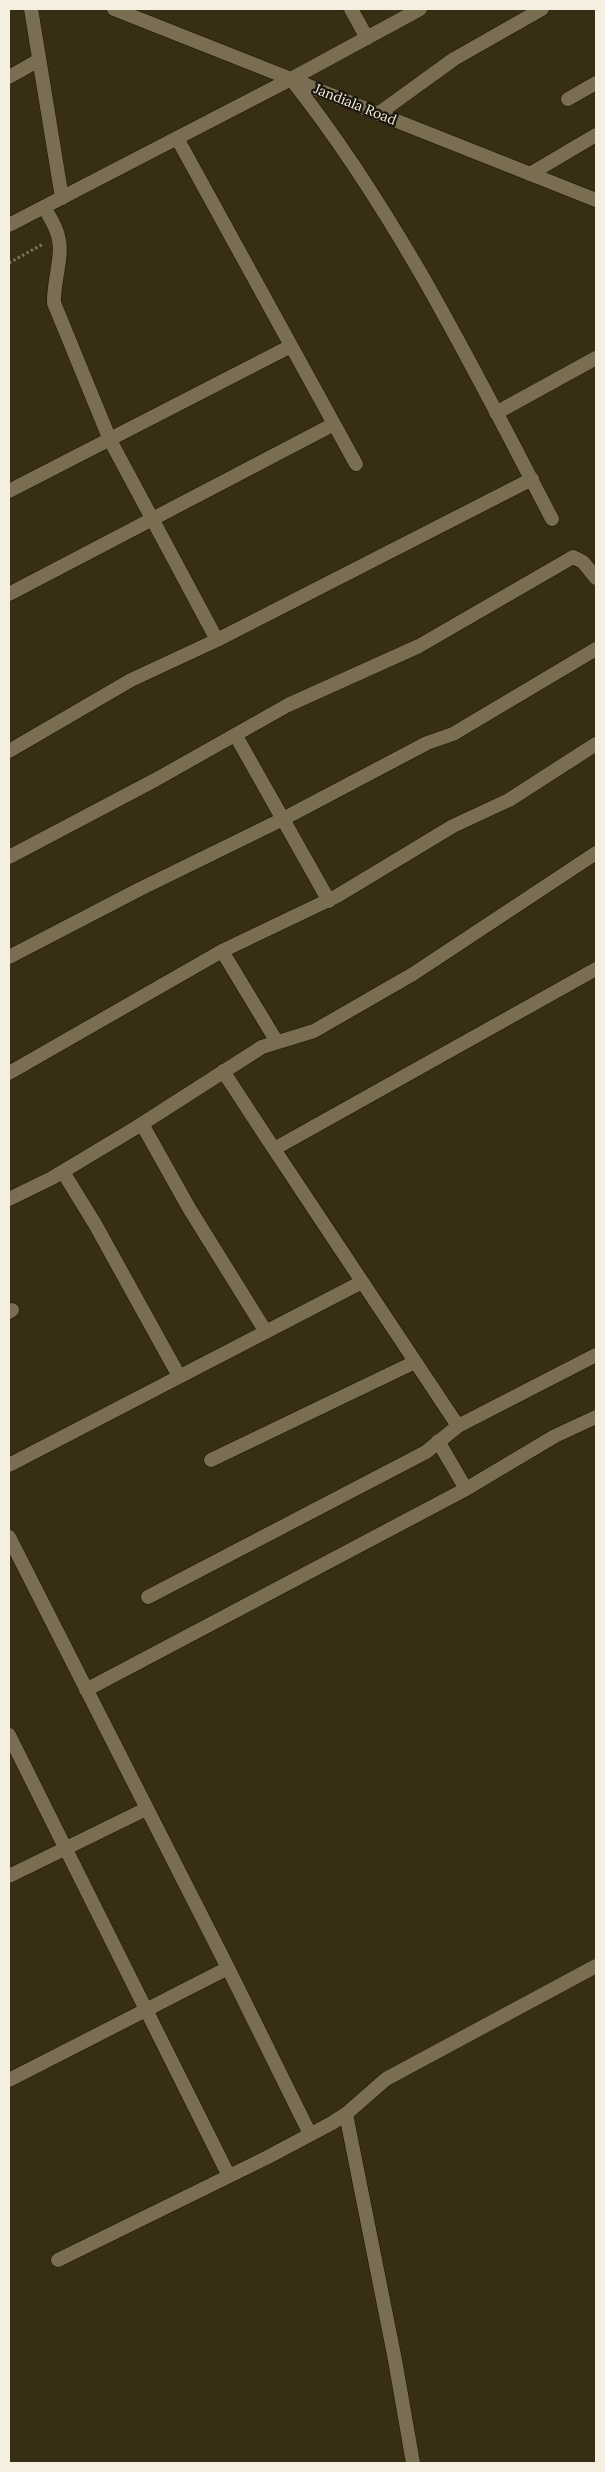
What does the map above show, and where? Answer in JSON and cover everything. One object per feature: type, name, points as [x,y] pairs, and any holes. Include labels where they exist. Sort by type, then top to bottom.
[{"type":"street","points":[[31,9],[62,198]]},
{"type":"street","name":"Jandiala Road","points":[[114,9],[596,200]]},
{"type":"street","points":[[351,9],[367,38]]},
{"type":"street","points":[[9,226],[291,80],[420,9]]},
{"type":"street","points":[[378,114],[454,59],[542,9]]},
{"type":"street","points":[[9,77],[39,60]]},
{"type":"street","points":[[291,80],[320,117],[370,190],[459,342],[552,518]]},
{"type":"street","points":[[568,99],[596,83]]},
{"type":"street","points":[[530,174],[596,136]]},
{"type":"street","points":[[177,138],[356,464]]},
{"type":"street","points":[[44,207],[59,236],[60,250],[54,303],[110,440],[216,640]]},
{"type":"street","points":[[9,491],[291,346]]},
{"type":"street","points":[[496,413],[596,358]]},
{"type":"street","points":[[9,594],[334,424]]},
{"type":"street","points":[[9,751],[131,680],[216,640],[532,479]]},
{"type":"street","points":[[9,857],[236,736],[288,705],[419,646],[573,557],[584,562],[596,578]]},
{"type":"street","points":[[9,957],[140,889],[283,819],[419,747],[453,734],[596,649]]},
{"type":"street","points":[[236,736],[329,901]]},
{"type":"street","points":[[9,1073],[222,951],[329,901],[453,826],[509,800],[596,744]]},
{"type":"street","points":[[9,1199],[63,1172],[262,1047],[314,1031],[413,974],[596,853]]},
{"type":"street","points":[[222,951],[277,1042]]},
{"type":"street","points":[[274,1149],[596,969]]},
{"type":"street","points":[[223,1071],[458,1426]]},
{"type":"street","points":[[142,1124],[189,1208],[266,1332]]},
{"type":"street","points":[[63,1172],[95,1224],[179,1376]]},
{"type":"street","points":[[9,1465],[362,1282]]},
{"type":"street","points":[[148,1597],[426,1452],[458,1426],[596,1355]]},
{"type":"street","points":[[211,1460],[415,1362]]},
{"type":"street","points":[[86,1690],[466,1489],[555,1436],[596,1417]]},
{"type":"street","points":[[438,1441],[466,1489]]},
{"type":"street","points":[[9,1537],[228,1968],[310,2134]]},
{"type":"street","points":[[9,1735],[229,2176]]},
{"type":"street","points":[[9,1876],[146,1808]]},
{"type":"street","points":[[58,2260],[310,2134],[346,2114],[370,2090],[386,2079],[596,1966]]},
{"type":"street","points":[[9,2080],[228,1968]]},
{"type":"street","points":[[346,2114],[395,2360],[413,2463]]},
{"type":"path","points":[[9,263],[59,236]]}]
